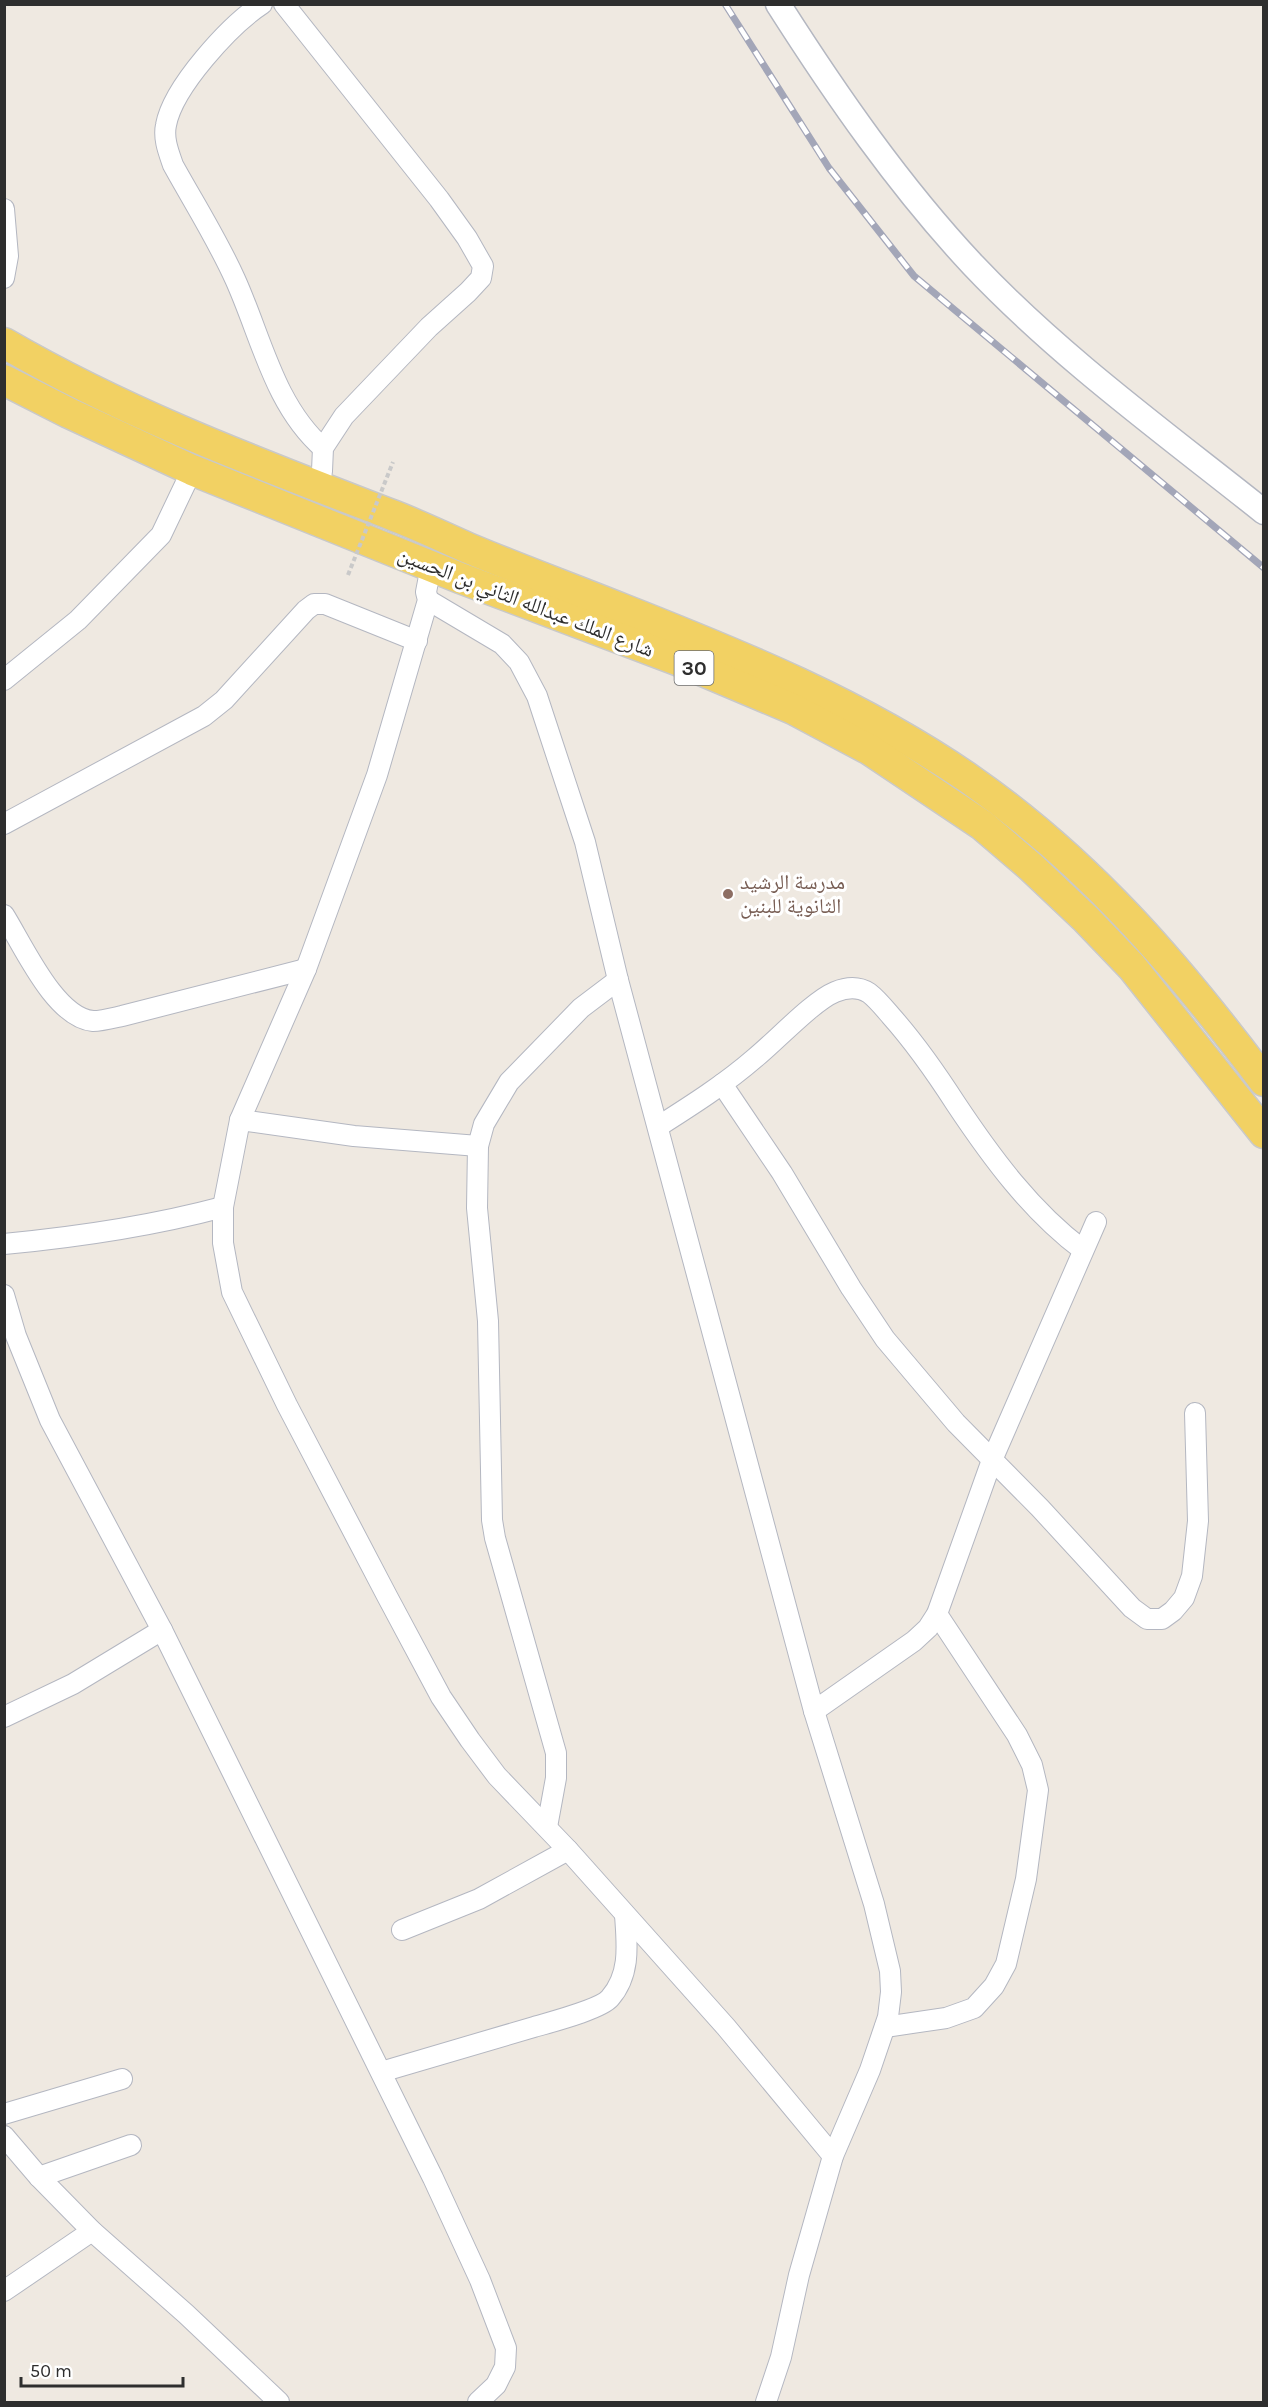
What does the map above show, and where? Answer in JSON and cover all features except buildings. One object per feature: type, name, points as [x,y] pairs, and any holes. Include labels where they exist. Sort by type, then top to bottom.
[{"type":"main road","name":"شارع الملك عبدالله الثاني بن الحسين","points":[[4,343],[121,406],[781,673],[838,700],[930,754],[975,784],[1042,834],[1106,891],[1161,951],[1263,1081]]},
{"type":"main road","name":"شارع الملك عبدالله الثاني بن الحسين","points":[[4,380],[192,470],[431,566],[677,660],[793,710],[870,750],[927,786],[982,825],[1032,867],[1086,919],[1132,968],[1263,1131]]},
{"type":"street","points":[[262,4],[222,38],[181,90],[170,110],[165,128],[167,148],[173,165],[234,278],[278,388],[306,434],[323,448]]},
{"type":"street","points":[[284,4],[367,105],[439,199],[467,238],[483,266],[480,278],[468,292],[429,327],[344,416],[323,448],[319,488]]},
{"type":"street","points":[[778,4],[905,186],[975,267],[1062,349],[1263,512]]},
{"type":"street","points":[[4,209],[9,256],[4,278]]},
{"type":"street","points":[[4,680],[78,621],[161,535],[192,470]]},
{"type":"street","points":[[431,566],[426,592],[429,600],[377,775],[306,969],[240,1120],[223,1207],[223,1243],[232,1292],[292,1416],[441,1697],[470,1740],[498,1776],[568,1850],[726,2027],[833,2156]]},
{"type":"street","points":[[429,600],[502,644],[519,662],[537,696],[585,842],[618,980],[814,1711],[874,1904],[890,1971],[891,1992],[885,2027],[870,2070],[833,2156],[799,2275],[781,2357],[766,2403]]},
{"type":"street","points":[[4,824],[204,716],[224,700],[314,604],[325,604],[417,641]]},
{"type":"street","points":[[4,915],[51,992],[71,1012],[93,1021],[122,1016],[306,969]]},
{"type":"street","points":[[547,1827],[555,1778],[556,1753],[495,1538],[492,1520],[488,1321],[477,1208],[478,1146],[484,1124],[509,1082],[581,1008],[618,980]]},
{"type":"street","points":[[659,1126],[722,1084],[834,992],[853,987],[870,993],[914,1042],[968,1122],[1035,1209],[1059,1232],[1083,1250]]},
{"type":"street","points":[[722,1084],[782,1173],[851,1288],[885,1339],[921,1384],[992,1460],[1132,1608],[1147,1619],[1162,1619],[1173,1611],[1184,1598],[1192,1576],[1198,1521],[1195,1413]]},
{"type":"street","points":[[240,1120],[366,1137],[478,1146]]},
{"type":"street","points":[[4,1244],[41,1241],[167,1222],[223,1207]]},
{"type":"street","points":[[814,1711],[914,1641],[928,1628],[937,1614],[992,1460],[1096,1222]]},
{"type":"street","points":[[4,1295],[16,1336],[50,1420],[162,1630],[381,2072],[480,2280],[506,2348],[505,2367],[496,2385],[478,2403]]},
{"type":"street","points":[[885,2027],[946,2018],[974,2008],[994,1986],[1006,1964],[1026,1879],[1038,1790],[1032,1765],[1017,1735],[937,1614]]},
{"type":"street","points":[[4,1717],[73,1684],[162,1630]]},
{"type":"street","points":[[402,1930],[479,1899],[568,1850]]},
{"type":"street","points":[[381,2072],[575,2014],[608,2001],[617,1989],[625,1971],[627,1946],[625,1915]]},
{"type":"street","points":[[4,2114],[122,2079]]},
{"type":"street","points":[[4,2136],[39,2177],[92,2231],[186,2314],[279,2403]]},
{"type":"street","points":[[39,2177],[130,2145]]},
{"type":"street","points":[[4,2291],[92,2231]]},
{"type":"path","points":[[348,575],[393,462]]},
{"type":"railway","points":[[725,4],[829,168],[914,276],[1264,568]]},
{"type":"place","name":"مدرسة الرشيد الثانوية للبنين","points":[[728,894]]}]
